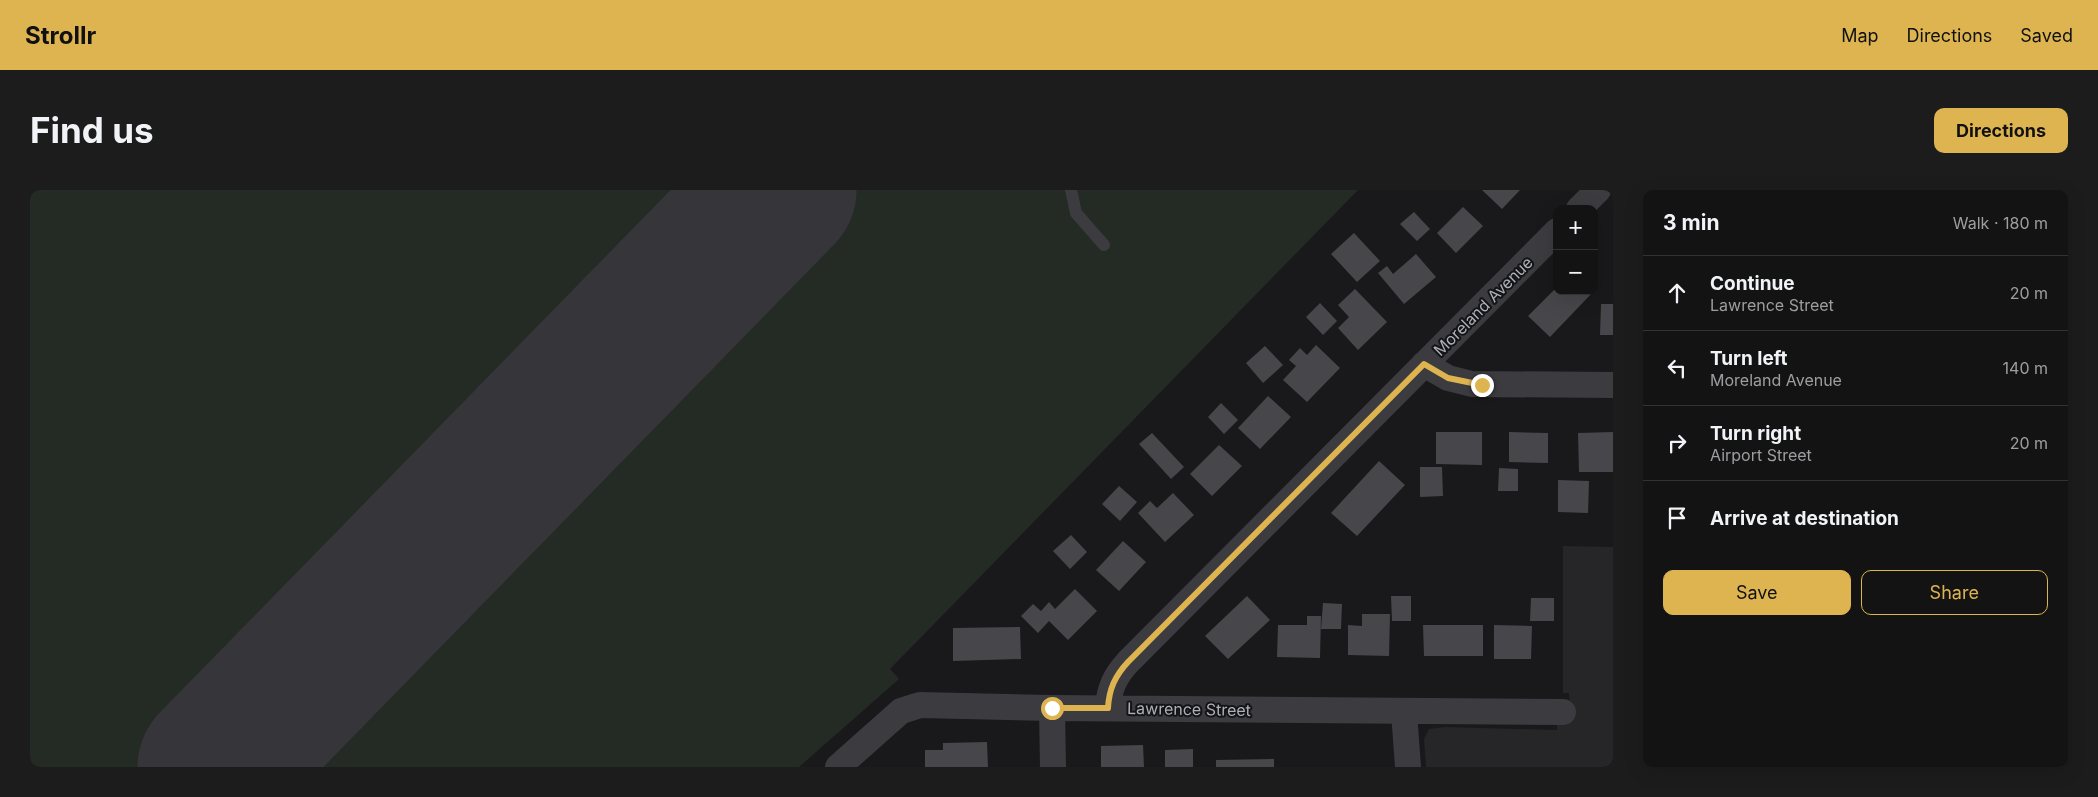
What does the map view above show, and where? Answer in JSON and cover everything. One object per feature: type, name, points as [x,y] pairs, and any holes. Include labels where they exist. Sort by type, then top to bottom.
[{"type":"street","points":[[1583,205],[1598,190]]},
{"type":"street","name":"Moreland Avenue","points":[[1108,708],[1110,688],[1116,676],[1128,662],[1553,235]]},
{"type":"street","points":[[1424,364],[1448,378],[1472,384],[1613,385]]},
{"type":"street","name":"Lawrence Street","points":[[838,767],[883,725],[908,708],[920,705],[1404,712],[1563,712]]},
{"type":"street","points":[[1052,708],[1053,767]]},
{"type":"street","points":[[1404,712],[1408,767]]},
{"type":"lane","points":[[1071,190],[1076,213],[1104,244]]},
{"type":"shaded area","points":[[30,190],[718,190],[149,767],[30,767]]},
{"type":"shaded area","points":[[856,190],[1358,190],[890,669],[899,679],[799,767],[292,767]]},
{"type":"shaded area","points":[[1563,546],[1613,547],[1613,767],[1426,767],[1424,739],[1429,729],[1445,727],[1557,730],[1557,714],[1570,713],[1569,693],[1563,693]]},
{"type":"building","points":[[1482,190],[1520,190],[1502,209]]},
{"type":"building","points":[[1463,207],[1483,226],[1456,253],[1437,233]]},
{"type":"building","points":[[1414,212],[1430,229],[1417,241],[1400,224]]},
{"type":"building","points":[[1354,233],[1380,261],[1357,282],[1331,254]]},
{"type":"building","points":[[1416,254],[1436,277],[1404,304],[1378,273],[1387,266],[1393,274]]},
{"type":"building","points":[[1355,289],[1387,322],[1358,350],[1338,328],[1349,317],[1338,305]]},
{"type":"building","points":[[1553,291],[1553,295],[1590,295],[1550,337],[1528,316]]},
{"type":"building","points":[[1320,303],[1337,321],[1323,335],[1306,317]]},
{"type":"building","points":[[1601,304],[1613,304],[1613,335],[1600,335]]},
{"type":"building","points":[[1316,345],[1340,368],[1307,402],[1283,380],[1296,366],[1289,360],[1300,348],[1307,355]]},
{"type":"building","points":[[1265,346],[1283,365],[1263,383],[1246,363]]},
{"type":"building","points":[[1268,396],[1291,417],[1260,449],[1238,428]]},
{"type":"building","points":[[1221,403],[1238,420],[1224,434],[1208,417]]},
{"type":"building","points":[[1436,432],[1482,432],[1482,465],[1436,464]]},
{"type":"building","points":[[1509,432],[1548,433],[1548,463],[1509,462]]},
{"type":"building","points":[[1613,432],[1613,472],[1579,472],[1578,433]]},
{"type":"building","points":[[1152,433],[1184,467],[1171,479],[1139,444]]},
{"type":"building","points":[[1219,445],[1242,466],[1212,496],[1190,474]]},
{"type":"building","points":[[1379,461],[1405,485],[1357,536],[1331,513]]},
{"type":"building","points":[[1420,467],[1442,467],[1443,496],[1420,497]]},
{"type":"building","points":[[1499,468],[1518,469],[1518,491],[1498,491]]},
{"type":"building","points":[[1558,480],[1589,481],[1588,513],[1558,512]]},
{"type":"building","points":[[1119,486],[1137,502],[1120,521],[1102,504]]},
{"type":"building","points":[[1173,493],[1194,515],[1165,542],[1138,513],[1150,501],[1157,508]]},
{"type":"building","points":[[1071,535],[1087,552],[1070,569],[1053,551]]},
{"type":"building","points":[[1123,541],[1146,562],[1119,591],[1096,570]]},
{"type":"building","points":[[1075,589],[1097,611],[1068,640],[1049,621],[1038,633],[1021,616],[1033,604],[1041,611],[1049,602],[1055,609]]},
{"type":"building","points":[[1247,596],[1270,620],[1228,659],[1205,636]]},
{"type":"building","points":[[1391,596],[1411,596],[1411,621],[1392,621]]},
{"type":"building","points":[[1531,598],[1554,598],[1554,621],[1530,621]]},
{"type":"building","points":[[1323,603],[1342,604],[1341,629],[1321,629]]},
{"type":"building","points":[[1362,614],[1390,614],[1389,656],[1348,655],[1348,625],[1362,626]]},
{"type":"building","points":[[1307,616],[1321,616],[1320,658],[1277,657],[1278,625],[1307,625]]},
{"type":"building","points":[[1423,625],[1483,625],[1483,656],[1424,656]]},
{"type":"building","points":[[1494,625],[1532,626],[1531,659],[1494,659]]},
{"type":"building","points":[[1020,627],[1021,659],[953,661],[953,628]]},
{"type":"building","points":[[987,742],[988,767],[925,767],[925,750],[943,750],[943,743]]},
{"type":"building","points":[[1143,745],[1144,767],[1101,767],[1101,746]]},
{"type":"building","points":[[1193,749],[1193,767],[1165,767],[1165,750]]},
{"type":"building","points":[[1274,759],[1274,767],[1216,767],[1216,760]]},
{"type":"runway","points":[[215,767],[779,190]]},
{"type":"route","points":[[1052,708],[1108,708],[1110,688],[1116,676],[1128,662],[1424,364],[1448,378],[1482,385]]}]
